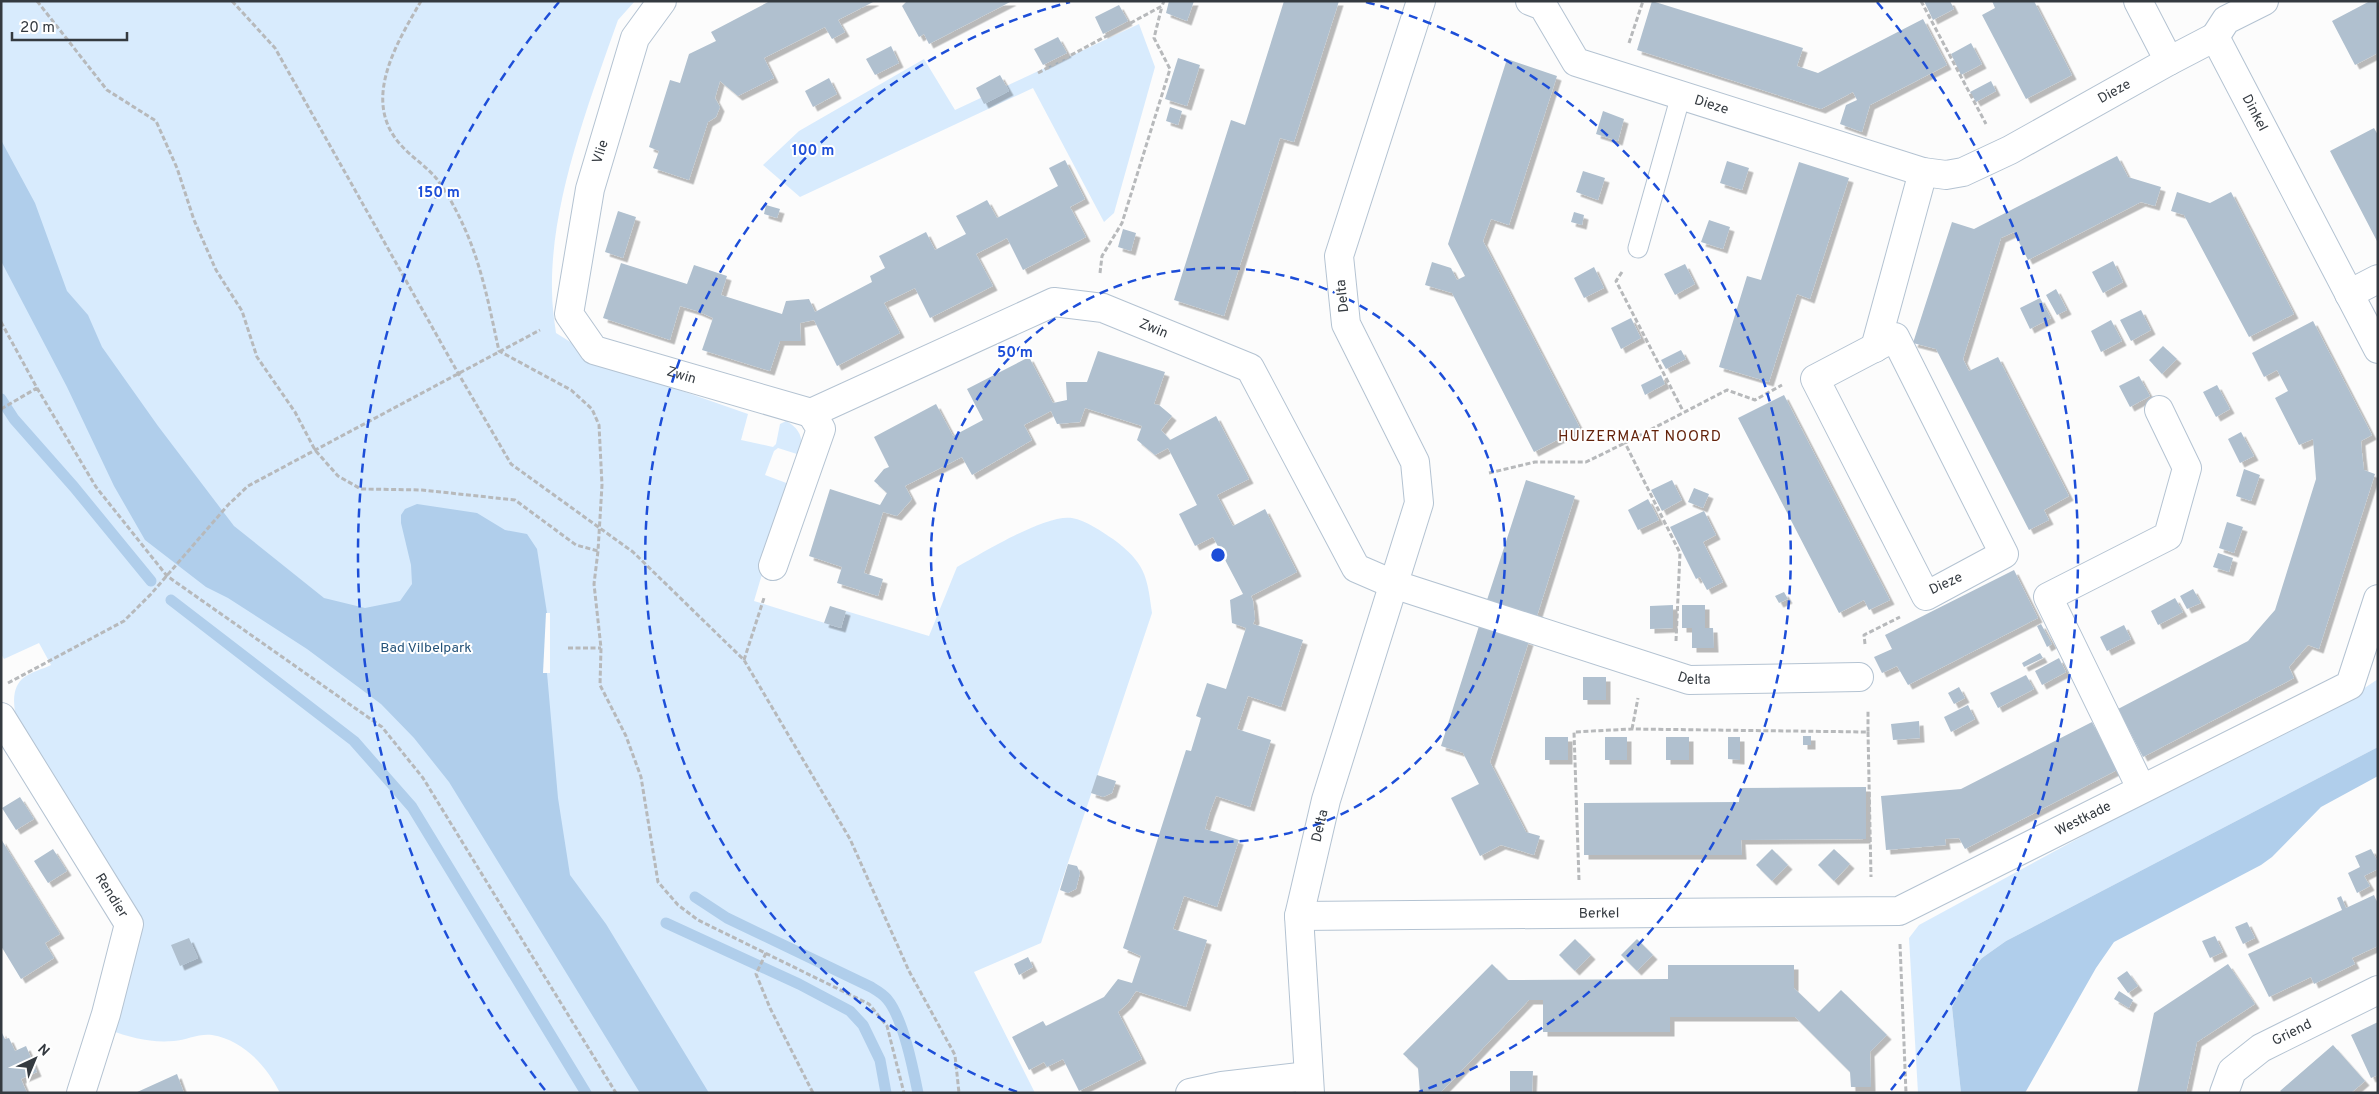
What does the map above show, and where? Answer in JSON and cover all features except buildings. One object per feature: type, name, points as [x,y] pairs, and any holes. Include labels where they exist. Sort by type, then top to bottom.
[{"type":"street","name":"Vlie","points":[[569,314],[592,180],[635,38],[662,1]]},
{"type":"street","name":"Delta","points":[[1190,1093],[1222,1086],[1309,1085],[1299,916],[1326,800],[1419,503],[1415,462],[1346,324],[1339,256],[1421,1]]},
{"type":"street","name":"Dieze","points":[[1530,1],[1543,6],[1576,62],[1923,172],[1946,175],[1963,172],[2002,154],[2169,60]]},
{"type":"street","points":[[2138,1],[2169,60],[2215,37],[2226,20],[2264,1]]},
{"type":"street","name":"Dinkel","points":[[2215,37],[2378,348]]},
{"type":"street","points":[[1874,348],[1923,172]]},
{"type":"street","points":[[2349,294],[2378,279]]},
{"type":"street","name":"Zwin","points":[[569,314],[594,350],[811,413],[1054,302],[1098,308],[1250,368],[1356,568],[1393,584]]},
{"type":"street","name":"Dieze","points":[[1895,337],[2004,554],[1926,596],[1815,379],[1895,337]]},
{"type":"street","points":[[2141,788],[2048,597],[2168,536],[2187,468],[2159,410]]},
{"type":"street","points":[[773,566],[821,428],[811,413]]},
{"type":"street","name":"Delta","points":[[1393,584],[1689,680],[1863,677]]},
{"type":"street","name":"Westkade","points":[[1899,911],[2141,788],[2350,685],[2378,599]]},
{"type":"street","name":"Rendier","points":[[1,718],[129,924],[106,1014],[80,1093]]},
{"type":"street","name":"Berkel","points":[[1299,916],[1899,911]]},
{"type":"street","name":"Griend","points":[[2224,1093],[2232,1071],[2261,1048],[2378,990]]},
{"type":"lane","points":[[1638,248],[1681,95]]},
{"type":"path","points":[[37,1],[107,90],[156,122],[177,168],[194,220],[216,270],[242,310],[257,357],[295,412],[315,450],[338,476],[361,489],[422,490],[515,500],[576,545],[598,552]]},
{"type":"path","points":[[232,1],[275,48],[511,464],[599,525],[633,552],[744,660],[850,839],[908,971],[955,1055],[959,1093]]},
{"type":"path","points":[[420,1],[394,48],[382,82],[385,119],[399,143],[436,178],[464,227],[487,294],[499,351],[571,390],[592,409],[599,425],[602,485],[594,584],[601,648],[600,685],[626,736],[641,777],[658,882],[678,905],[698,920],[869,1004],[887,1026],[904,1093]]},
{"type":"path","points":[[1098,308],[1102,256],[1122,223],[1170,69],[1154,38],[1164,1]]},
{"type":"path","points":[[1619,75],[1643,1]]},
{"type":"path","points":[[1921,1],[2002,154]]},
{"type":"path","points":[[1038,73],[1162,6]]},
{"type":"path","points":[[1638,248],[1616,281],[1683,411]]},
{"type":"path","points":[[1,687],[124,621],[168,576],[228,506],[248,486],[569,314]]},
{"type":"path","points":[[1,322],[37,388],[96,487],[168,576],[382,727],[423,778],[616,1093]]},
{"type":"path","points":[[1489,473],[1535,462],[1586,462],[1727,390],[1755,400],[1800,376],[1815,379]]},
{"type":"path","points":[[1,410],[24,398],[37,388]]},
{"type":"path","points":[[1625,443],[1680,552],[1674,675]]},
{"type":"path","points":[[744,660],[773,566]]},
{"type":"path","points":[[1872,912],[1868,732],[1863,677],[1864,636],[1916,609],[1926,596]]},
{"type":"path","points":[[568,648],[601,648]]},
{"type":"path","points":[[1580,914],[1574,732],[1632,729],[1868,732]]},
{"type":"path","points":[[1899,911],[1906,1093]]},
{"type":"path","points":[[766,953],[756,974],[770,1008],[813,1093]]},
{"type":"green space","name":"Bad Vilbelpark","points":[[1,1],[635,1],[618,20],[584,119],[564,189],[557,223],[553,258],[552,296],[556,333],[572,343],[585,357],[748,414],[741,440],[773,447],[776,444],[780,424],[786,421],[798,431],[802,444],[800,455],[778,448],[774,451],[765,475],[789,484],[754,601],[841,628],[846,611],[929,636],[957,567],[1014,536],[1060,518],[1072,518],[1083,521],[1113,539],[1132,555],[1146,579],[1152,613],[1041,943],[974,972],[1035,1093],[280,1093],[261,1064],[244,1048],[234,1042],[212,1035],[174,1041],[149,1041],[110,1030],[118,997],[142,926],[79,831],[19,729],[14,703],[15,690],[18,684],[29,674],[51,665],[39,643],[4,659],[1,654]]},
{"type":"green space","points":[[1139,24],[1155,67],[1114,213],[1104,222],[1033,88],[800,197],[763,165],[799,131],[924,59],[955,110]]},
{"type":"green space","points":[[2378,679],[2378,747],[2006,941],[1982,958],[1969,972],[1952,1007],[1961,1093],[1918,1093],[1909,938],[1919,925],[2114,819],[2357,693]]},
{"type":"shaded area","points":[[1,140],[35,203],[67,291],[88,315],[102,347],[158,426],[234,526],[324,598],[365,608],[400,601],[412,584],[411,565],[401,523],[401,515],[405,509],[417,504],[477,513],[505,530],[527,534],[537,549],[547,613],[547,673],[558,798],[570,875],[606,924],[709,1093],[640,1093],[449,782],[414,738],[381,704],[307,649],[228,598],[206,587],[145,540],[114,486],[67,387],[1,261]]},
{"type":"shaded area","points":[[2378,747],[2378,776],[2321,807],[2272,857],[2261,865],[2114,942],[2096,968],[2025,1093],[1961,1093],[1952,1007],[1969,972],[1982,958],[2006,941]]},
{"type":"pier","points":[[546,613],[550,613],[550,673],[543,673]]},
{"type":"waterway","points":[[1,399],[14,419],[74,487],[151,581]]},
{"type":"waterway","points":[[171,600],[354,741],[412,807],[586,1093]]},
{"type":"waterway","points":[[695,897],[727,918],[884,995],[893,1007],[903,1030],[918,1093]]},
{"type":"waterway","points":[[666,923],[799,984],[850,1011],[863,1025],[880,1060],[886,1093]]},
{"type":"district","name":"HUIZERMAAT NOORD","points":[[1640,437]]}]
